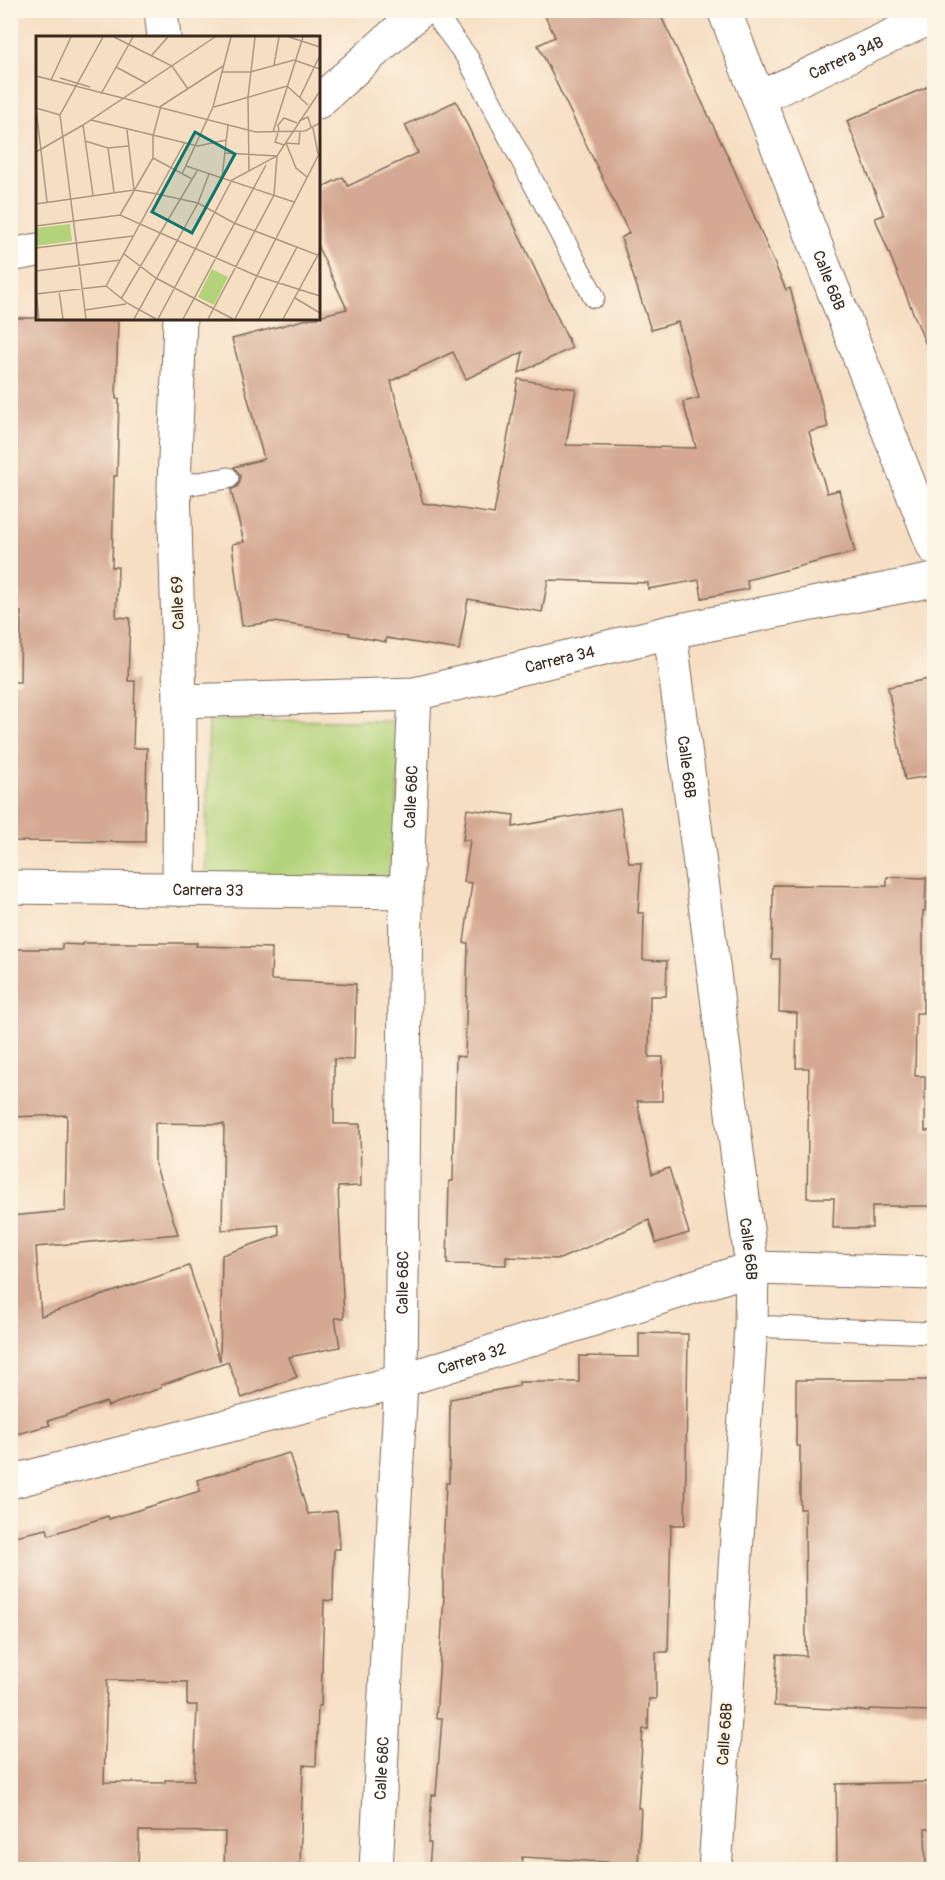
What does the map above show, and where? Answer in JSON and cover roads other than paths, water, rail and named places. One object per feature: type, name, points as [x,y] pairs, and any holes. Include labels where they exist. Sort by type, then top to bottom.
[{"type":"street","points":[[161,10],[164,36]]},
{"type":"street","points":[[320,100],[422,10]]},
{"type":"street","name":"Calle 68B","points":[[724,10],[934,548]]},
{"type":"street","name":"Carrera 34B","points":[[759,98],[934,16]]},
{"type":"street","points":[[10,255],[36,250]]},
{"type":"street","name":"Calle 69","points":[[179,889],[180,702],[174,487],[180,320]]},
{"type":"street","name":"Carrera 34","points":[[180,702],[415,694],[670,632],[934,580]]},
{"type":"street","name":"Calle 68B","points":[[670,632],[752,1268],[751,1326],[715,1869]]},
{"type":"street","name":"Calle 68C","points":[[376,1869],[401,1381],[406,892],[415,694]]},
{"type":"street","name":"Carrera 33","points":[[10,887],[406,892]]},
{"type":"street","name":"Carrera 32","points":[[10,1482],[401,1381],[752,1268],[934,1272]]},
{"type":"lane","points":[[432,10],[467,57],[594,297]]},
{"type":"lane","points":[[174,487],[228,478]]},
{"type":"lane","points":[[751,1326],[934,1332]]}]
